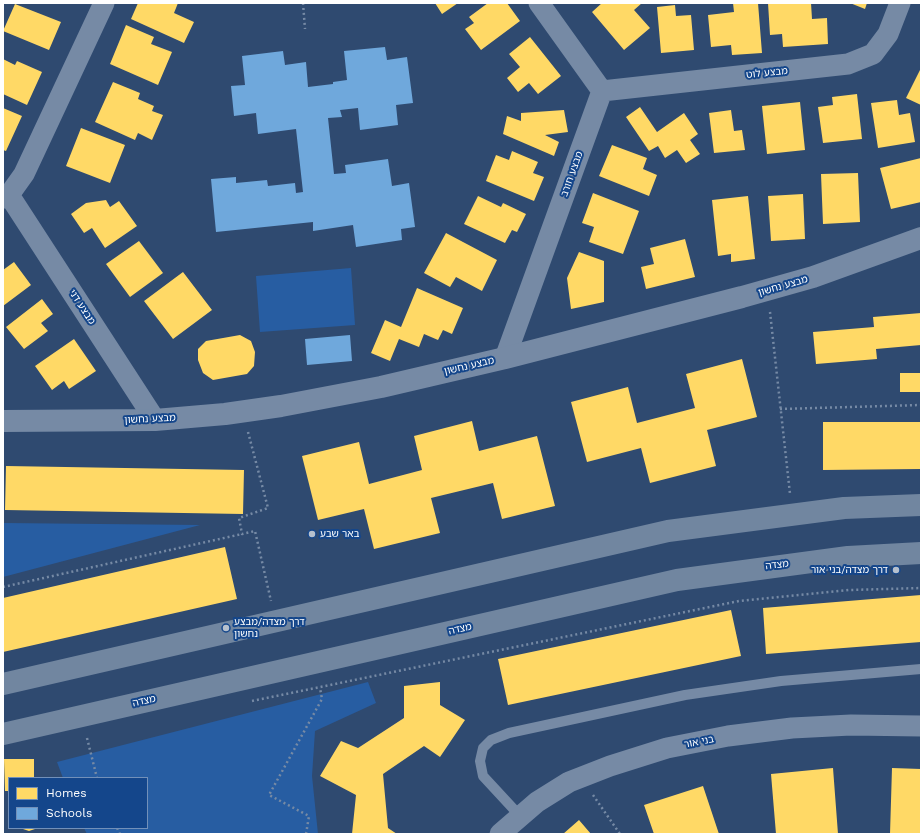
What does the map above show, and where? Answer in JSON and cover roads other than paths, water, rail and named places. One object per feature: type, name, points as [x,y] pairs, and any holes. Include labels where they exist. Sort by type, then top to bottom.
[{"type":"main road","points":[[3,684],[668,531],[844,508],[921,505]]},
{"type":"main road","name":"מצדה","points":[[3,734],[677,580],[848,557],[921,554]]},
{"type":"street","name":"מבצע דני","points":[[104,3],[24,174],[6,197],[155,420]]},
{"type":"street","points":[[539,3],[602,91]]},
{"type":"street","name":"מבצע לוט","points":[[602,91],[848,64],[873,54],[888,34],[900,3]]},
{"type":"street","name":"מבצע חורב","points":[[505,358],[602,91]]},
{"type":"street","name":"מבצע נחשון","points":[[3,421],[155,420],[225,414],[281,406],[381,387],[505,358],[768,290],[813,277],[921,238]]},
{"type":"street","name":"בני אור","points":[[500,834],[537,802],[569,782],[610,766],[667,748],[728,736],[792,728],[851,725],[921,726]]},
{"type":"lane","points":[[520,816],[483,776],[480,761],[483,748],[491,740],[509,733],[692,694],[781,681],[921,669]]},
{"type":"place","name":"באר שבע","points":[[312,534]]},
{"type":"place","name":"דרך מצדה/בני אור","points":[[896,570]]},
{"type":"place","name":"דרך מצדה/מבצע נחשון","points":[[226,628]]}]
